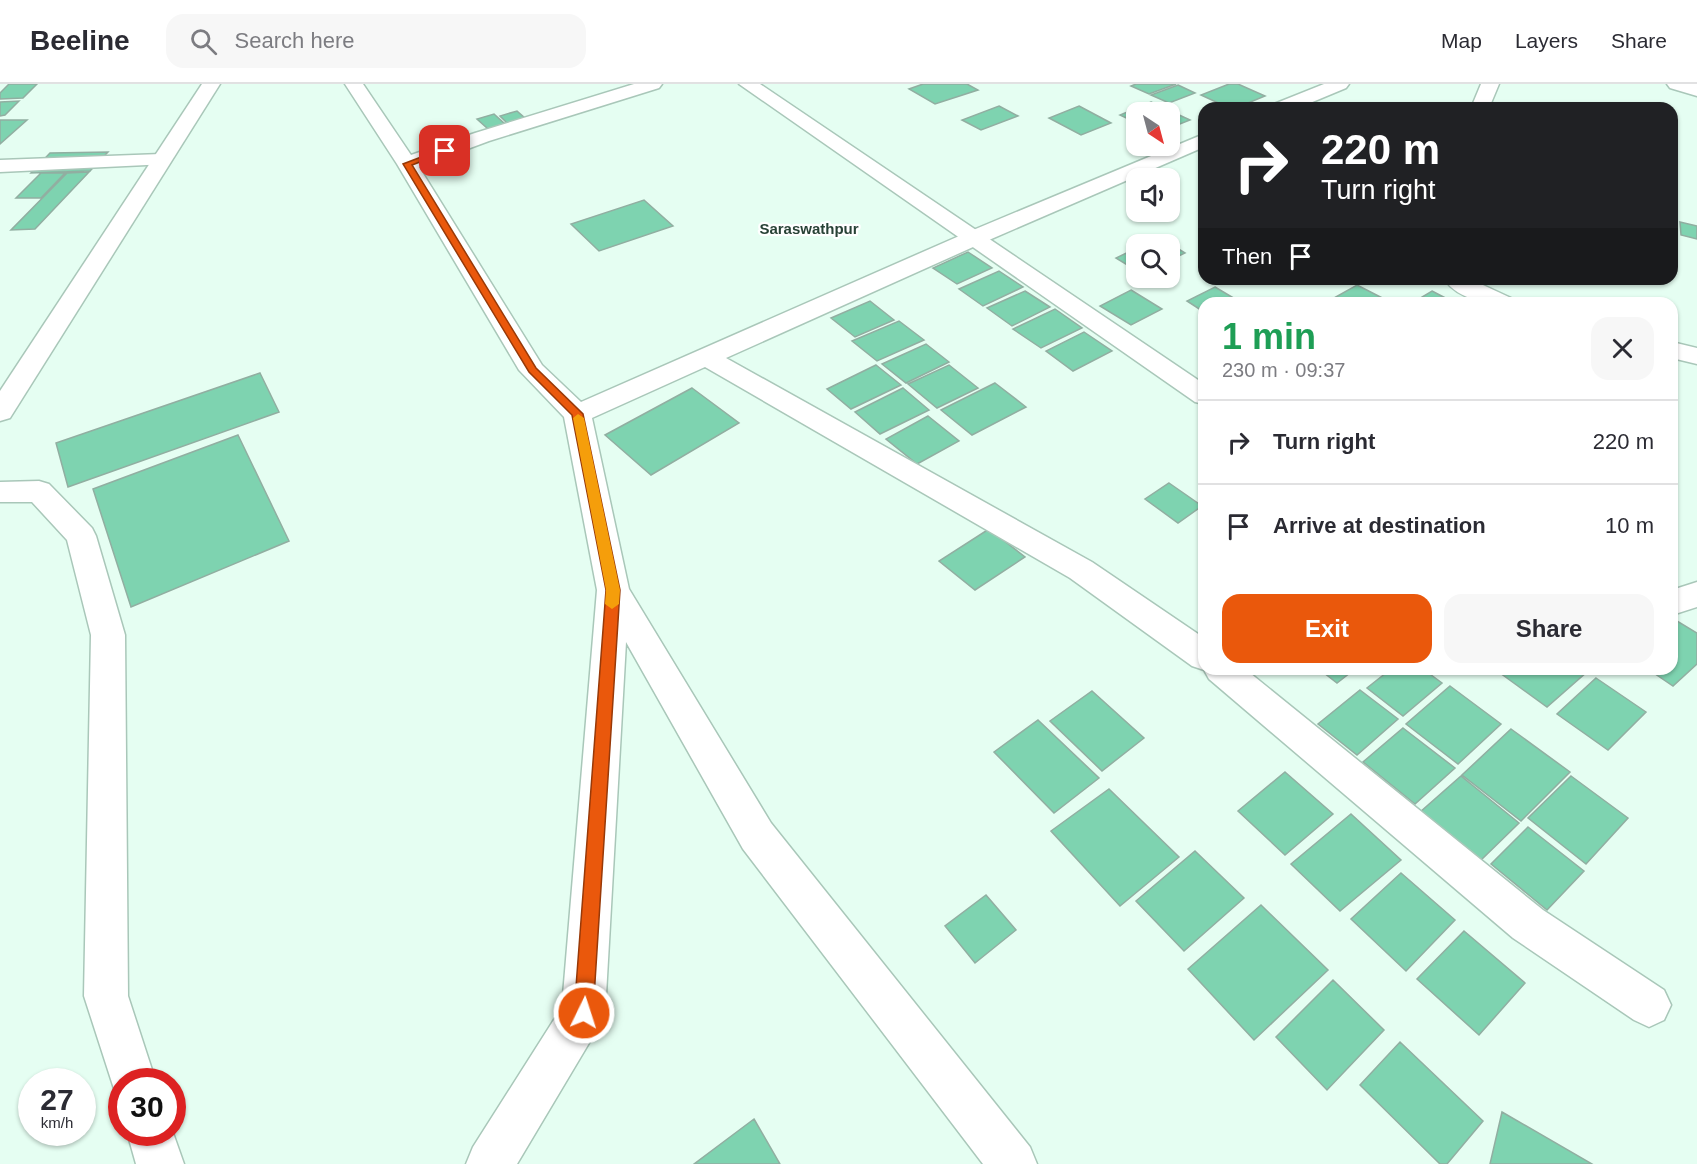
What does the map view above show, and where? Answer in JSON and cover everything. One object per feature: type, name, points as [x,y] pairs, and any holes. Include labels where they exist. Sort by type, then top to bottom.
[{"type":"street","points":[[0,412],[211,84]]},
{"type":"street","points":[[354,84],[407,164],[532,370],[577,414],[613,590],[584,1013],[490,1164]]},
{"type":"street","points":[[407,164],[482,137],[653,84]]},
{"type":"street","points":[[748,84],[1198,392]]},
{"type":"street","points":[[1296,102],[1340,84]]},
{"type":"street","points":[[1482,102],[1490,84]]},
{"type":"street","points":[[1676,84],[1697,90]]},
{"type":"street","points":[[1279,87],[1306,98]]},
{"type":"street","points":[[577,414],[974,238],[1198,143]]},
{"type":"street","points":[[0,165],[161,160]]},
{"type":"street","points":[[1463,285],[1489,297]]},
{"type":"street","points":[[1678,351],[1697,356]]},
{"type":"street","points":[[706,357],[1081,570],[1198,652]]},
{"type":"street","points":[[0,492],[39,491],[81,536],[108,635],[106,996],[129,1068]]},
{"type":"street","points":[[613,590],[757,836],[1013,1164]]},
{"type":"street","points":[[1678,601],[1697,594]]},
{"type":"street","points":[[1228,675],[1528,924],[1649,1005]]},
{"type":"street","points":[[154,1146],[160,1164]]},
{"type":"building","points":[[9,84],[37,84],[23,98],[0,99],[0,93]]},
{"type":"building","points":[[923,84],[967,84],[978,90],[935,104],[909,89]]},
{"type":"building","points":[[1176,84],[1149,94],[1131,86]]},
{"type":"building","points":[[1229,84],[1238,84],[1265,96],[1250,102],[1216,102],[1201,95]]},
{"type":"building","points":[[1178,85],[1195,93],[1172,102],[1151,95]]},
{"type":"building","points":[[19,101],[5,115],[0,116],[0,102]]},
{"type":"building","points":[[999,106],[1018,116],[981,130],[962,120]]},
{"type":"building","points":[[1079,106],[1111,123],[1081,135],[1049,118]]},
{"type":"building","points":[[517,111],[526,119],[508,124],[500,116]]},
{"type":"building","points":[[494,114],[505,124],[488,129],[477,119]]},
{"type":"building","points":[[1180,115],[1190,120],[1180,124]]},
{"type":"building","points":[[0,120],[27,120],[0,144]]},
{"type":"building","points":[[108,152],[90,171],[31,173],[50,153]]},
{"type":"building","points":[[89,172],[35,229],[11,230],[67,173]]},
{"type":"building","points":[[41,173],[65,173],[41,198],[16,198]]},
{"type":"building","points":[[644,200],[673,226],[599,251],[571,224]]},
{"type":"building","points":[[1680,222],[1697,226],[1697,239],[1681,235]]},
{"type":"building","points":[[968,252],[992,268],[957,284],[933,268]]},
{"type":"building","points":[[1126,253],[1126,264],[1116,258]]},
{"type":"building","points":[[999,271],[1023,287],[983,306],[959,289]]},
{"type":"building","points":[[1357,285],[1380,297],[1336,297]]},
{"type":"building","points":[[1215,287],[1232,297],[1198,297],[1198,308],[1187,301]]},
{"type":"building","points":[[1131,290],[1162,309],[1131,325],[1100,306]]},
{"type":"building","points":[[1025,291],[1050,307],[1012,326],[987,308]]},
{"type":"building","points":[[1432,291],[1444,297],[1422,297]]},
{"type":"building","points":[[870,301],[894,320],[855,337],[831,318]]},
{"type":"building","points":[[1055,309],[1082,328],[1041,348],[1013,329]]},
{"type":"building","points":[[899,321],[924,340],[877,361],[852,341]]},
{"type":"building","points":[[1084,332],[1112,351],[1073,371],[1046,351]]},
{"type":"building","points":[[926,344],[949,362],[906,383],[882,364]]},
{"type":"building","points":[[876,365],[901,385],[851,409],[827,389]]},
{"type":"building","points":[[949,365],[978,388],[937,408],[908,384]]},
{"type":"building","points":[[260,373],[279,412],[68,487],[56,443]]},
{"type":"building","points":[[995,383],[1026,407],[972,435],[941,410]]},
{"type":"building","points":[[692,388],[739,423],[651,475],[605,435]]},
{"type":"building","points":[[903,388],[929,410],[880,434],[855,412]]},
{"type":"building","points":[[928,416],[959,441],[917,464],[886,439]]},
{"type":"building","points":[[238,435],[289,541],[131,607],[93,489]]},
{"type":"building","points":[[1169,483],[1198,503],[1198,509],[1178,523],[1145,499]]},
{"type":"building","points":[[989,529],[1025,557],[975,590],[939,561]]},
{"type":"building","points":[[1678,622],[1697,633],[1697,664],[1673,686],[1657,675],[1678,675]]},
{"type":"building","points":[[1327,675],[1347,675],[1337,683]]},
{"type":"building","points":[[1383,675],[1431,675],[1442,683],[1403,716],[1367,688]]},
{"type":"building","points":[[1503,675],[1583,675],[1547,707]]},
{"type":"building","points":[[1596,678],[1646,712],[1608,750],[1557,714]]},
{"type":"building","points":[[1450,686],[1501,724],[1458,764],[1406,724]]},
{"type":"building","points":[[1360,690],[1398,719],[1357,755],[1318,724]]},
{"type":"building","points":[[1092,691],[1144,738],[1102,771],[1050,721]]},
{"type":"building","points":[[1038,720],[1099,778],[1054,813],[994,752]]},
{"type":"building","points":[[1403,728],[1455,768],[1415,804],[1363,762]]},
{"type":"building","points":[[1511,729],[1570,772],[1521,821],[1462,775]]},
{"type":"building","points":[[1285,772],[1333,814],[1285,855],[1238,811]]},
{"type":"building","points":[[1461,776],[1519,823],[1479,862],[1419,813]]},
{"type":"building","points":[[1571,776],[1628,818],[1586,864],[1528,818]]},
{"type":"building","points":[[1109,789],[1179,857],[1120,906],[1051,831]]},
{"type":"building","points":[[1351,814],[1401,860],[1340,911],[1291,864]]},
{"type":"building","points":[[1528,827],[1584,871],[1547,910],[1491,864]]},
{"type":"building","points":[[1195,851],[1244,898],[1184,951],[1136,901]]},
{"type":"building","points":[[1401,873],[1455,920],[1406,971],[1351,919]]},
{"type":"building","points":[[986,895],[1016,930],[975,963],[945,926]]},
{"type":"building","points":[[1261,905],[1328,970],[1254,1040],[1188,969]]},
{"type":"building","points":[[1464,931],[1525,983],[1479,1035],[1417,979]]},
{"type":"building","points":[[1333,980],[1384,1030],[1327,1090],[1276,1037]]},
{"type":"building","points":[[1400,1042],[1483,1121],[1447,1164],[1440,1164],[1360,1085]]},
{"type":"building","points":[[1502,1112],[1592,1164],[1490,1164]]},
{"type":"building","points":[[754,1119],[780,1164],[694,1164]]},
{"type":"slow traffic","points":[[578,418],[613,590],[612,604]]},
{"type":"district","name":"Saraswathpur","points":[[809,229]]},
{"type":"route","points":[[445,151],[407,164],[532,370],[577,414],[613,590],[584,1013]]}]
